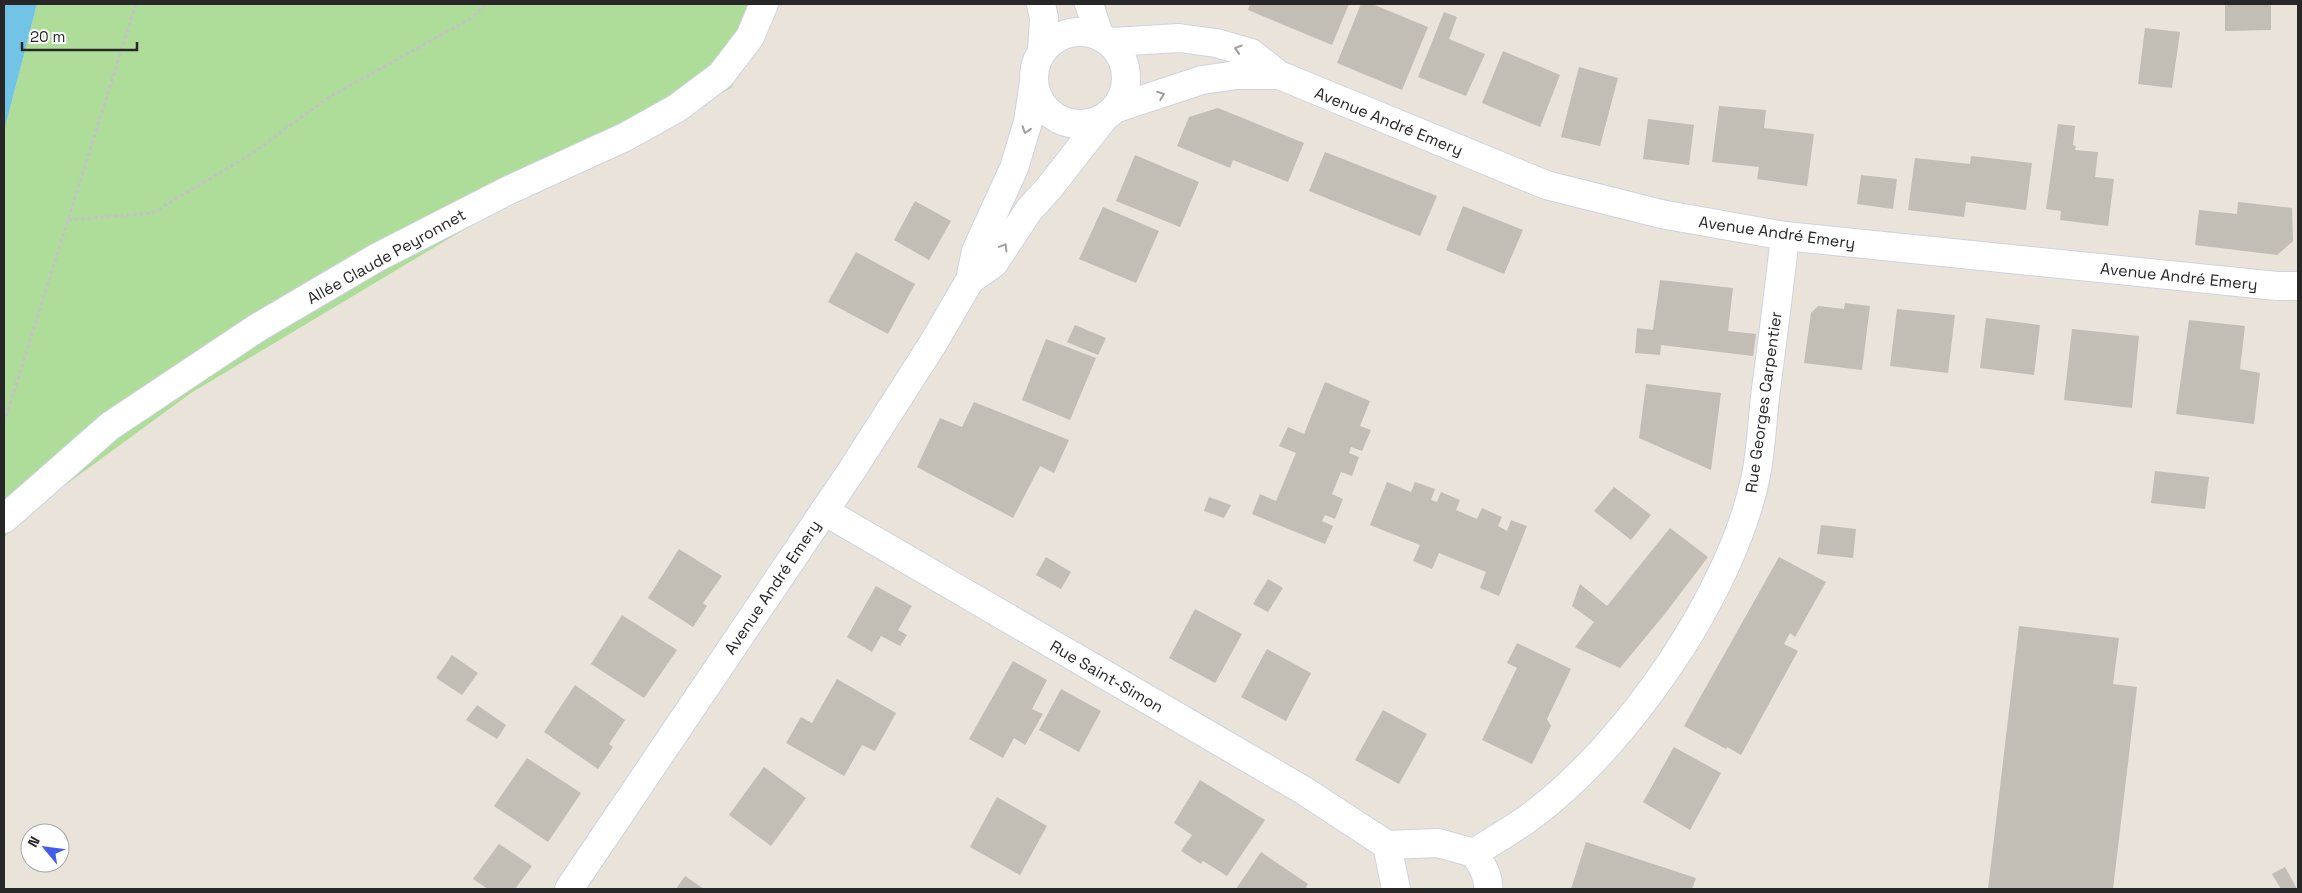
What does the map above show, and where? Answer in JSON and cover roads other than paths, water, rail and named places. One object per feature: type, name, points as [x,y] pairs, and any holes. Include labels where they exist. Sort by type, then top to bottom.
[{"type":"street","name":"Allée Claude Peyronnet","points":[[4,519],[110,426],[256,328],[376,258],[509,190],[625,137],[677,108],[721,75],[750,37],[764,4]]},
{"type":"street","points":[[1041,4],[1044,18],[1042,51]]},
{"type":"street","points":[[1089,4],[1106,38],[1121,54],[1126,68],[1125,90],[1109,114],[1089,123],[1075,124],[1060,120],[1047,110],[1038,98],[1034,82],[1035,66],[1042,51],[1053,40],[1068,32],[1084,31],[1106,38]]},
{"type":"street","name":"Avenue André Emery","points":[[1106,38],[1179,38],[1216,43],[1251,53],[1278,75],[1546,185],[1661,214],[1785,236],[2277,286],[2298,286]]},
{"type":"street","name":"Avenue André Emery","points":[[970,280],[994,263],[1029,210],[1109,114],[1202,80],[1237,75],[1278,75]]},
{"type":"street","name":"Avenue André Emery","points":[[569,889],[824,511],[932,345],[970,280],[976,251],[1014,168],[1028,122],[1034,82]]},
{"type":"street","name":"Rue Georges Carpentier","points":[[1474,852],[1534,814],[1576,778],[1617,736],[1676,656],[1720,577],[1742,526],[1755,479],[1785,236]]},
{"type":"street","name":"Rue Saint-Simon","points":[[824,511],[1303,790],[1387,845]]},
{"type":"street","points":[[1396,889],[1387,845],[1438,843],[1474,852],[1489,882],[1488,889]]},
{"type":"water","points":[[4,4],[37,4],[4,131]]}]
